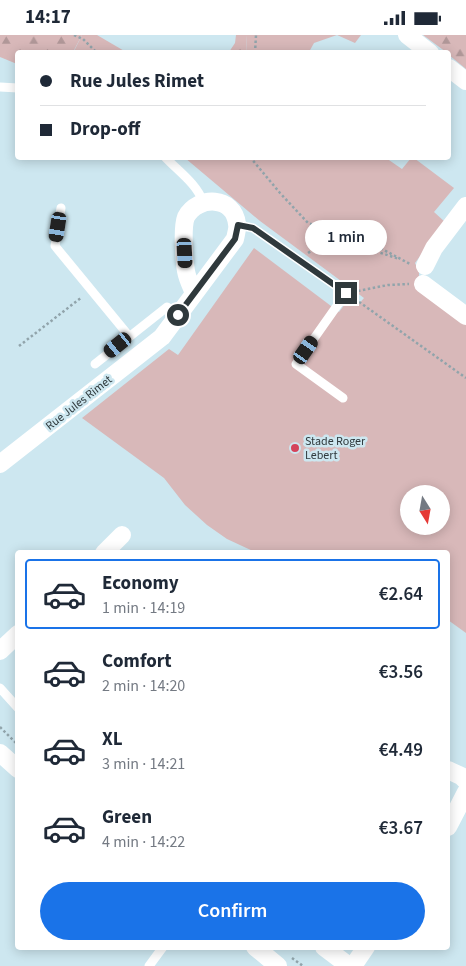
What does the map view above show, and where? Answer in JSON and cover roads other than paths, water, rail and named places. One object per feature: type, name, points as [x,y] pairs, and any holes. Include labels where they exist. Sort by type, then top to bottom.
[{"type":"street","points":[[408,35],[426,50]]},
{"type":"street","points":[[451,69],[466,81]]},
{"type":"street","points":[[194,293],[186,272],[185,219],[192,209],[202,202],[212,200],[228,206],[235,214],[238,225]]},
{"type":"street","points":[[425,266],[434,248],[466,206]]},
{"type":"street","name":"Rue Jules Rimet","points":[[0,464],[162,337],[235,239],[238,225]]},
{"type":"street","points":[[423,284],[466,316]]},
{"type":"street","points":[[107,550],[122,535]]},
{"type":"street","points":[[0,651],[15,637]]},
{"type":"street","points":[[0,753],[15,766]]},
{"type":"street","points":[[450,771],[461,776],[466,781]]},
{"type":"street","points":[[450,823],[466,792]]},
{"type":"street","points":[[259,950],[278,966]]},
{"type":"street","points":[[328,950],[351,966],[364,950]]},
{"type":"lane","points":[[0,87],[15,88]]},
{"type":"lane","points":[[168,160],[200,193],[202,202]]},
{"type":"lane","points":[[61,208],[55,246],[129,336]]},
{"type":"lane","points":[[238,225],[253,228],[346,293],[296,364],[343,398]]},
{"type":"lane","points":[[95,364],[167,307],[178,315]]},
{"type":"lane","points":[[0,688],[15,705]]},
{"type":"lane","points":[[149,966],[161,950]]},
{"type":"lane","points":[[160,966],[162,950]]},
{"type":"place","name":"Stade Roger Lebert","points":[[295,448]]}]
